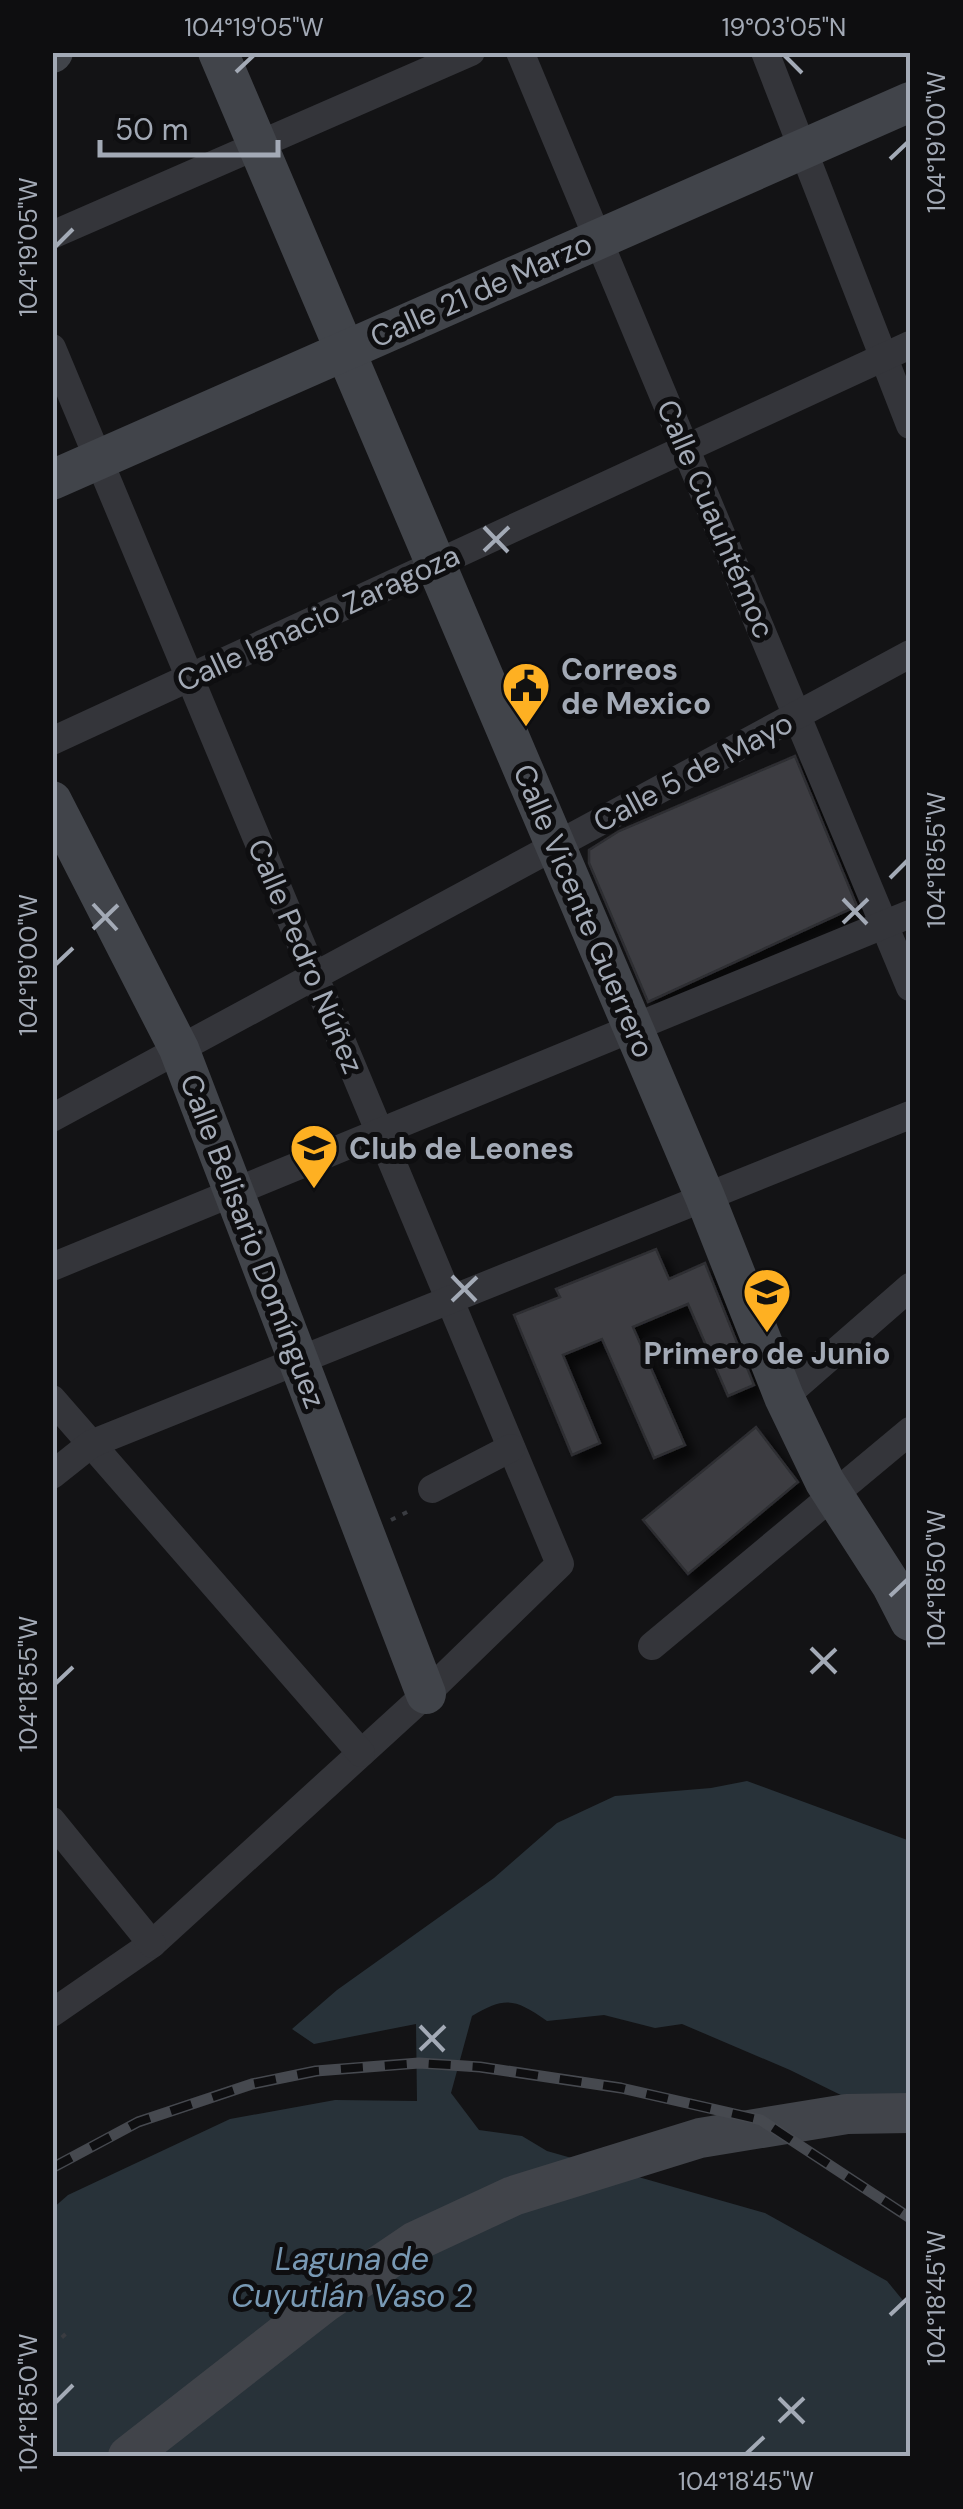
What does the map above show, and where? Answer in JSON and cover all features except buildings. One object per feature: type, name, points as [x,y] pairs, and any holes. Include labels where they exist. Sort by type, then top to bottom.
[{"type":"street","name":"Calle Vicente Guerrero","points":[[218,52],[706,1197],[784,1397],[832,1494],[904,1595]]},
{"type":"street","points":[[52,235],[471,52]]},
{"type":"street","name":"Calle Cuauhtémoc","points":[[520,52],[798,716],[898,919],[910,986]]},
{"type":"street","points":[[765,52],[910,424]]},
{"type":"street","name":"Calle 21 de Marzo","points":[[52,480],[910,102]]},
{"type":"street","name":"Calle Ignacio Zaragoza","points":[[52,741],[910,345]]},
{"type":"street","name":"Calle Pedro Núñez","points":[[52,348],[560,1564],[426,1694]]},
{"type":"street","name":"Calle 5 de Mayo","points":[[52,1118],[910,654]]},
{"type":"street","name":"Calle Belisario Domínguez","points":[[52,801],[179,1049],[426,1694]]},
{"type":"street","points":[[52,1266],[898,919]]},
{"type":"street","points":[[52,1475],[91,1444],[910,1115]]},
{"type":"street","points":[[784,1397],[910,1287]]},
{"type":"street","points":[[52,1399],[361,1753]]},
{"type":"street","points":[[652,1646],[910,1431]]},
{"type":"street","points":[[432,1490],[512,1448]]},
{"type":"street","points":[[52,2013],[152,1944],[426,1694]]},
{"type":"street","points":[[52,1821],[152,1944]]},
{"type":"street","points":[[128,2456],[338,2292],[414,2242],[513,2196],[719,2134],[847,2114],[910,2113]]},
{"type":"path","points":[[52,2346],[70,2331]]},
{"type":"water","name":"Laguna de Cuyutlán Vaso 2","points":[[747,1781],[910,1841],[910,2129],[790,2070],[682,2024],[655,2028],[604,2015],[547,2021],[510,2003],[494,2005],[472,2016],[451,2093],[479,2130],[522,2136],[547,2151],[765,2213],[887,2281],[910,2309],[910,2456],[53,2456],[52,2209],[68,2195],[230,2119],[335,2100],[417,2101],[416,2024],[314,2044],[292,2029],[337,1990],[494,1878],[557,1823],[615,1796]]},
{"type":"railway","points":[[52,2168],[138,2122],[252,2084],[316,2071],[419,2063],[480,2067],[621,2088],[761,2120],[910,2218]]},
{"type":"place","name":"Correos de Mexico","points":[[526,728]]},
{"type":"place","name":"Club de Leones","points":[[314,1190]]},
{"type":"place","name":"Primero de Junio","points":[[767,1334]]}]
